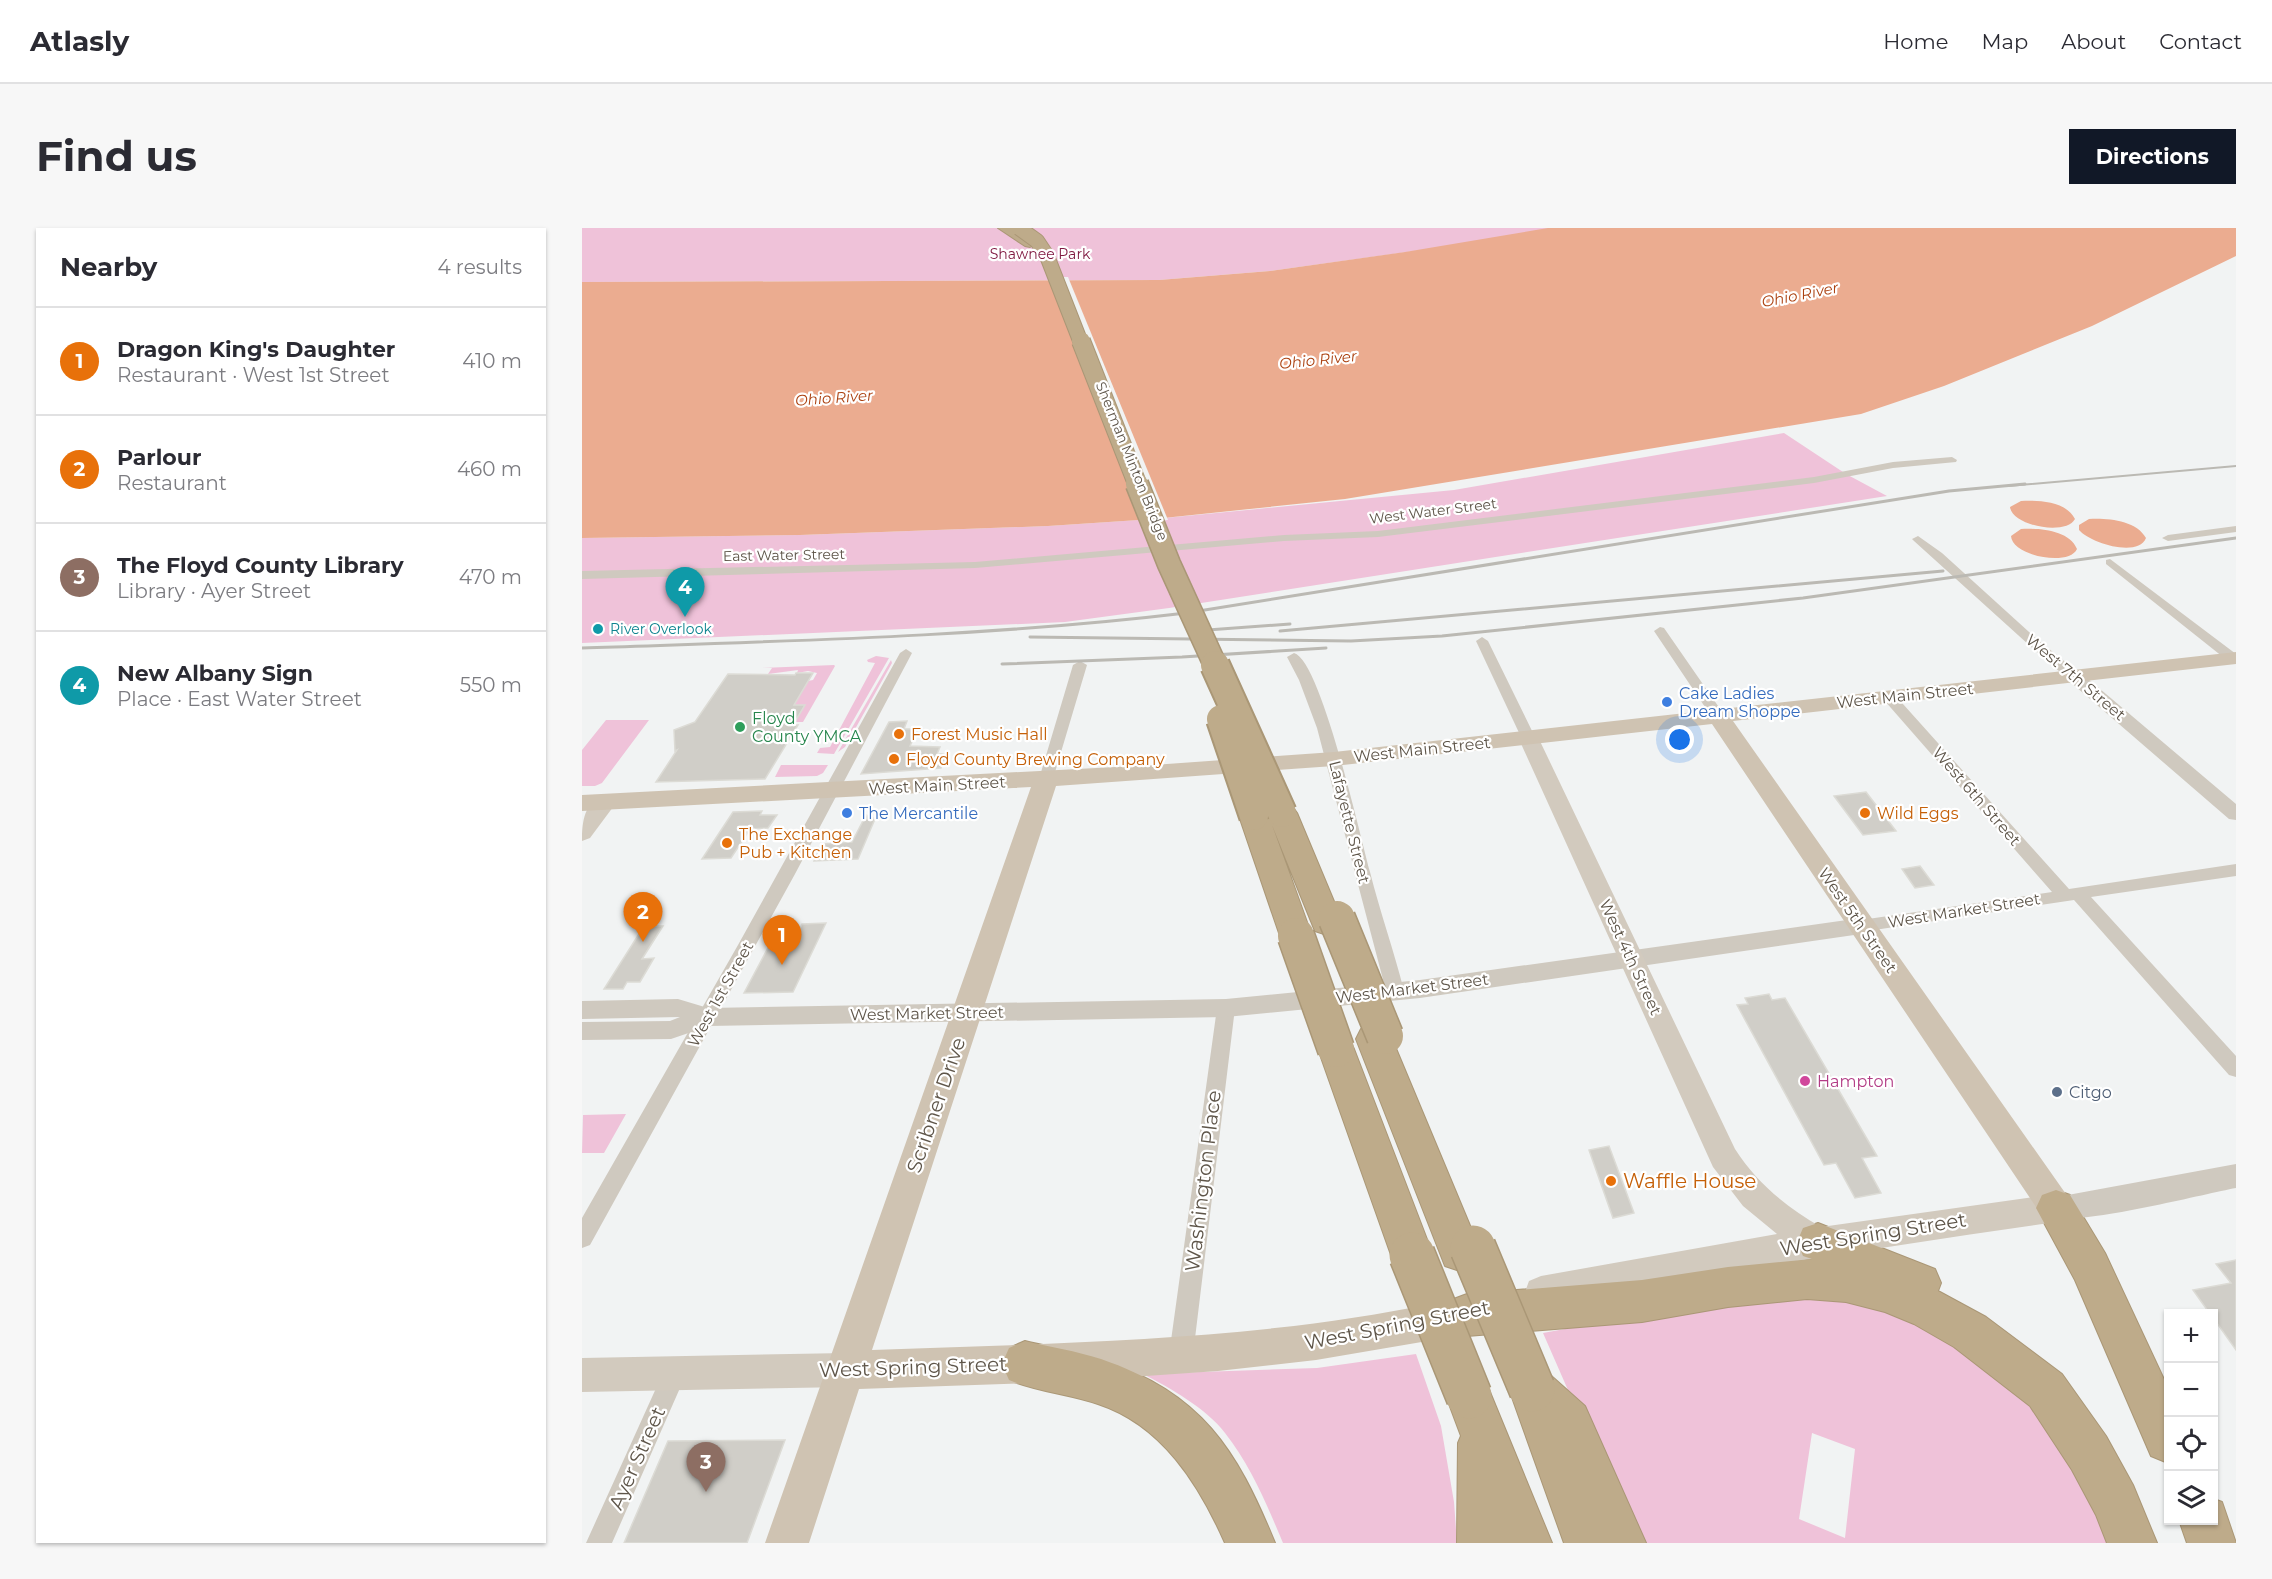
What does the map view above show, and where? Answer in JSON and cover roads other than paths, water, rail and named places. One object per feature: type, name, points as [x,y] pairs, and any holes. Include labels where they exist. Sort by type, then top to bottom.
[{"type":"highway","name":"Sherman Minton Bridge","points":[[1004,228],[1025,239],[1042,253],[1055,268],[1062,281],[1231,713]]},
{"type":"highway","name":"Sherman Minton Bridge","points":[[1021,228],[1042,243],[1062,280],[1231,713]]},
{"type":"highway","points":[[1021,228],[1037,241],[1047,256],[1169,564],[1276,813],[1320,926],[1380,1037],[1523,1390],[1590,1543]]},
{"type":"highway","points":[[1231,713],[1276,813],[1320,926],[1336,1049],[1413,1255],[1527,1543]]},
{"type":"highway","points":[[1231,713],[1276,813]]},
{"type":"highway","points":[[2056,1208],[2090,1267],[2164,1428]]},
{"type":"highway","points":[[1818,1242],[1930,1287],[1996,1327],[2046,1390],[2089,1453],[2116,1502],[2132,1543]]},
{"type":"highway","points":[[1467,1316],[1642,1301],[1728,1287],[1807,1279],[1846,1282],[1888,1292],[1929,1309],[1970,1332],[2046,1390]]},
{"type":"highway","points":[[1025,1364],[1099,1382],[1131,1394],[1163,1412],[1192,1437],[1216,1472],[1250,1543]]},
{"type":"highway","points":[[1523,1390],[1574,1543]]},
{"type":"highway","points":[[1523,1390],[1568,1423],[1621,1543]]},
{"type":"highway","points":[[1476,1413],[1482,1543]]},
{"type":"highway","points":[[2205,1525],[2212,1543]]},
{"type":"main road","name":"West Main Street","points":[[605,803],[1046,779],[1334,759],[2235,658]]},
{"type":"main road","name":"West 5th Street","points":[[1718,716],[2056,1208]]},
{"type":"main road","name":"West 4th Street","points":[[1528,737],[1731,1169],[1748,1192],[1767,1210],[1818,1242]]},
{"type":"main road","name":"Scribner Drive","points":[[787,1543],[1046,779]]},
{"type":"main road","points":[[582,833],[605,803]]},
{"type":"main road","name":"West Spring Street","points":[[582,1375],[1025,1364],[1180,1355],[1305,1343],[1467,1316],[1532,1294],[1608,1278],[1818,1242],[2056,1208]]},
{"type":"street","name":"West Water Street","points":[[914,567],[986,564],[1284,538],[1408,531],[1814,480],[1893,465],[1952,460]]},
{"type":"street","points":[[2168,537],[2236,529]]},
{"type":"street","name":"West 7th Street","points":[[1918,539],[1963,577],[2037,646],[2236,814]]},
{"type":"street","points":[[2110,562],[2235,658]]},
{"type":"street","points":[[619,574],[637,567]]},
{"type":"street","name":"East Water Street","points":[[582,575],[914,567]]},
{"type":"street","name":"West 5th Street","points":[[1660,632],[1718,716]]},
{"type":"street","name":"West 4th Street","points":[[1482,641],[1528,737]]},
{"type":"street","name":"West 1st Street","points":[[582,1238],[708,1017],[906,653]]},
{"type":"street","name":"Lafayette Street","points":[[1294,657],[1311,688],[1334,759],[1357,856],[1395,991]]},
{"type":"street","name":"Scribner Drive","points":[[1046,779],[1080,665]]},
{"type":"street","name":"West 6th Street","points":[[1889,697],[2236,1069]]},
{"type":"street","name":"West Market Street","points":[[582,1010],[678,1008],[708,1017],[1226,1008],[1395,991],[1861,926],[2236,870]]},
{"type":"street","name":"Washington Place","points":[[1180,1355],[1226,1008]]},
{"type":"street","points":[[582,1030],[671,1030],[708,1017]]},
{"type":"street","name":"West Spring Street","points":[[2056,1208],[2094,1204],[2236,1176]]},
{"type":"street","name":"Ayer Street","points":[[599,1543],[675,1372]]},
{"type":"water","name":"Ohio River","points":[[1548,228],[2236,228],[2236,256],[2092,326],[1944,386],[1861,414],[1345,499],[1154,519],[1048,526],[800,535],[582,538],[582,282],[1159,280],[1270,271],[1405,252]]},
{"type":"water","points":[[2021,501],[2058,505],[2065,508],[2075,519],[2070,524],[2061,527],[2051,528],[2029,524],[2013,514],[2010,507]]},
{"type":"water","points":[[2089,519],[2120,521],[2135,527],[2146,538],[2134,547],[2124,548],[2103,544],[2079,530],[2079,525]]},
{"type":"water","points":[[2021,529],[2045,530],[2061,534],[2077,549],[2072,554],[2063,557],[2041,557],[2030,554],[2014,543],[2011,536]]},
{"type":"railway","points":[[2008,486],[2236,466]]},
{"type":"railway","points":[[582,648],[960,633],[1186,613],[1949,491],[2025,484]]},
{"type":"railway","points":[[1030,637],[1351,641],[1442,636],[1803,598],[2236,538]]},
{"type":"railway","points":[[1280,631],[1943,571]]},
{"type":"railway","points":[[1194,631],[1290,624]]},
{"type":"railway","points":[[1002,664],[1182,657],[1326,648]]},
{"type":"place","name":"New Albany Sign","points":[[685,617]]},
{"type":"place","name":"River Overlook","points":[[598,629]]},
{"type":"place","name":"Cake Ladies Dream Shoppe","points":[[1667,702]]},
{"type":"place","name":"Floyd County YMCA","points":[[740,727]]},
{"type":"place","name":"Forest Music Hall","points":[[899,734]]},
{"type":"place","name":"Floyd County Brewing Company","points":[[894,759]]},
{"type":"place","name":"The Mercantile","points":[[847,813]]},
{"type":"place","name":"Wild Eggs","points":[[1865,813]]},
{"type":"place","name":"The Exchange Pub + Kitchen","points":[[727,843]]},
{"type":"place","name":"Parlour","points":[[643,942]]},
{"type":"place","name":"Dragon King's Daughter","points":[[782,965]]},
{"type":"place","name":"Hampton","points":[[1805,1081]]},
{"type":"place","name":"Citgo","points":[[2057,1092]]},
{"type":"place","name":"Waffle House","points":[[1611,1181]]},
{"type":"place","name":"The Floyd County Library","points":[[706,1492]]},
{"type":"park label","name":"Shawnee Park","points":[[1040,254]]}]
